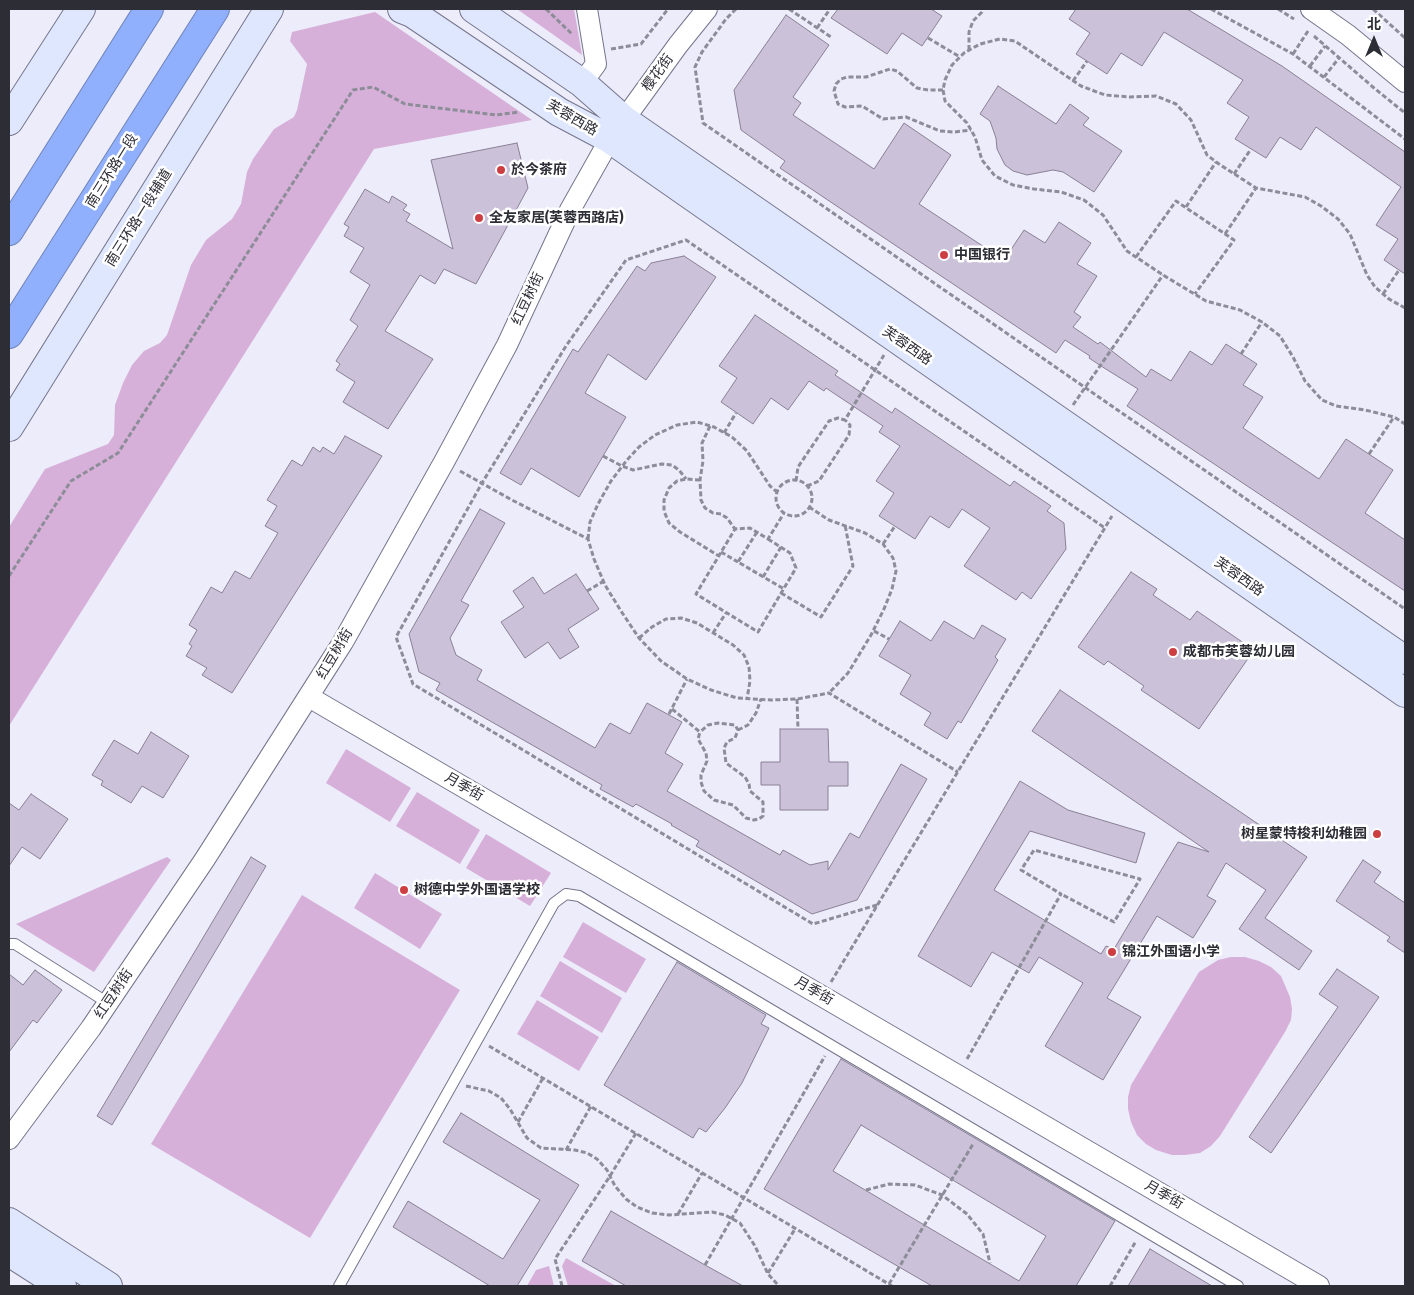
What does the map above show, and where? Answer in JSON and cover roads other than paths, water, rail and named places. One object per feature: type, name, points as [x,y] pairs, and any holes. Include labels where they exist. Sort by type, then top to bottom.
[{"type":"highway","points":[[9,231],[149,9]]},
{"type":"highway","name":"南三环路一段","points":[[10,331],[215,9]]},
{"type":"main road","points":[[9,121],[81,9]]},
{"type":"main road","name":"南三环路一段辅道","points":[[9,427],[269,9]]},
{"type":"main road","name":"芙蓉西路","points":[[402,9],[412,13],[559,112],[617,130],[1061,422],[1405,660]]},
{"type":"main road","name":"芙蓉西路","points":[[474,9],[582,83],[617,130],[895,338],[1405,693]]},
{"type":"main road","points":[[9,1222],[108,1286]]},
{"type":"main road","points":[[9,1252],[62,1286]]},
{"type":"street","points":[[582,83],[596,64],[587,9]]},
{"type":"street","name":"樱花街","points":[[617,130],[678,45],[707,9]]},
{"type":"street","points":[[1304,19],[1348,35],[1405,82]]},
{"type":"street","name":"红豆树街","points":[[9,1139],[108,1003],[205,859],[343,642],[444,462],[506,345],[570,210],[617,130]]},
{"type":"street","name":"月季街","points":[[309,697],[1320,1286]]},
{"type":"lane","points":[[339,1286],[554,903],[566,894],[579,896],[1238,1286]]},
{"type":"lane","points":[[9,944],[15,944],[108,1003]]},
{"type":"place","name":"於今茶府","points":[[501,170]]},
{"type":"place","name":"全友家居(芙蓉西路店)","points":[[479,218]]},
{"type":"place","name":"中国银行","points":[[944,255]]},
{"type":"place","name":"成都市芙蓉幼儿园","points":[[1173,652]]},
{"type":"place","name":"树星蒙特梭利幼稚园","points":[[1377,834]]},
{"type":"place","name":"树德中学外国语学校","points":[[404,890]]},
{"type":"place","name":"锦江外国语小学","points":[[1112,952]]}]
